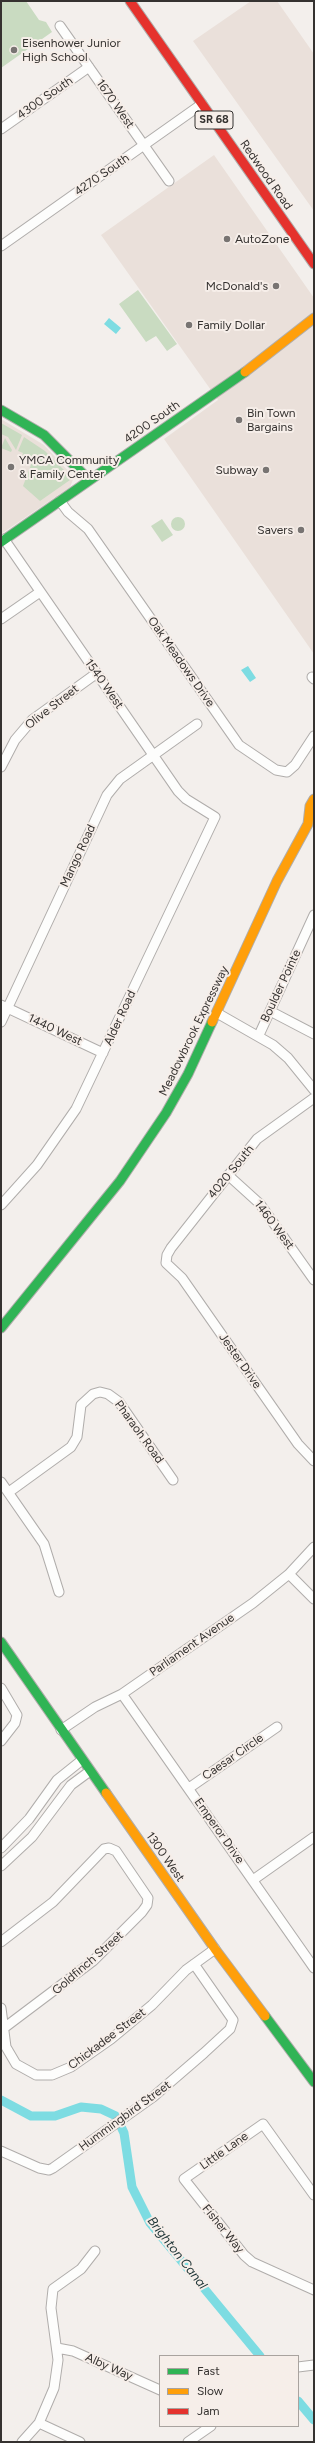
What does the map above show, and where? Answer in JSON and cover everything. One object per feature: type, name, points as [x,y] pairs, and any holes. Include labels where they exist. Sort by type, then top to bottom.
[{"type":"street","name":"Redwood Road","points":[[130,1],[314,264]]},
{"type":"street","name":"1670 West","points":[[60,26],[169,181]]},
{"type":"street","name":"4300 South","points":[[1,129],[89,67]]},
{"type":"street","name":"4270 South","points":[[1,246],[202,104]]},
{"type":"street","name":"4200 South","points":[[3,541],[237,378],[314,318]]},
{"type":"street","points":[[1,410],[44,435],[90,480]]},
{"type":"street","name":"Oak Meadows Drive","points":[[60,501],[68,512],[88,530],[239,745],[276,770],[287,772],[295,765],[314,736]]},
{"type":"street","name":"1540 West","points":[[3,541],[97,673],[153,755],[186,799],[215,817]]},
{"type":"street","points":[[1,619],[40,592]]},
{"type":"street","name":"Olive Street","points":[[1,767],[15,740],[32,720],[97,673]]},
{"type":"street","name":"Mango Road","points":[[1,1022],[4,1006],[107,795],[120,779],[197,724]]},
{"type":"street","name":"Meadowbrook Expressway","points":[[1,1328],[111,1192],[146,1144],[188,1074],[218,1013],[277,881],[311,822],[310,806],[314,799]]},
{"type":"street","name":"Alder Road","points":[[1,1205],[37,1165],[65,1127],[86,1091],[215,817]]},
{"type":"street","name":"Boulder Pointe","points":[[259,1035],[313,920]]},
{"type":"street","name":"1440 West","points":[[4,1006],[103,1053]]},
{"type":"street","points":[[270,1011],[314,1034]]},
{"type":"street","points":[[218,1013],[259,1035],[288,1058],[314,1090]]},
{"type":"street","name":"4020 South","points":[[166,1262],[166,1255],[171,1248],[228,1175],[266,1131],[314,1098]]},
{"type":"street","name":"1460 West","points":[[228,1175],[260,1204],[314,1280]]},
{"type":"street","name":"Jester Drive","points":[[166,1262],[182,1278],[298,1444],[314,1460]]},
{"type":"street","name":"Pharaoh Road","points":[[9,1492],[71,1447],[77,1437],[80,1426],[81,1406],[92,1394],[100,1392],[108,1394],[118,1402],[173,1480]]},
{"type":"street","points":[[1,1482],[44,1544],[58,1592]]},
{"type":"street","name":"Parliament Avenue","points":[[61,1730],[95,1707],[122,1694],[253,1603],[289,1574],[314,1547]]},
{"type":"street","points":[[289,1574],[314,1600]]},
{"type":"street","name":"1300 West","points":[[1,1642],[215,1949],[314,2082]]},
{"type":"street","points":[[1,1688],[18,1715],[15,1723],[1,1742]]},
{"type":"street","name":"Emperor Drive","points":[[122,1694],[314,1968]]},
{"type":"street","name":"Caesar Circle","points":[[189,1788],[277,1727]]},
{"type":"street","points":[[1,1848],[29,1819],[57,1780],[82,1760]]},
{"type":"street","points":[[1,1866],[32,1837],[71,1785],[90,1771]]},
{"type":"street","points":[[253,1880],[314,1837]]},
{"type":"street","name":"Goldfinch Street","points":[[1,1942],[44,1910],[101,1851],[109,1848],[116,1851],[146,1895],[148,1902],[146,1908],[93,1961],[4,2028]]},
{"type":"street","name":"Chickadee Street","points":[[1,2008],[6,2047],[16,2064],[36,2075],[52,2075],[71,2067],[111,2039],[152,2005],[194,1964],[215,1949]]},
{"type":"street","name":"Hummingbird Street","points":[[1,2151],[39,2168],[48,2170],[120,2120],[190,2066],[230,2029],[233,2020],[194,1964]]},
{"type":"street","name":"Little Lane","points":[[184,2179],[263,2124],[314,2195]]},
{"type":"street","name":"Fisher Way","points":[[184,2179],[244,2255],[252,2262],[314,2290]]},
{"type":"street","points":[[22,2442],[39,2423],[54,2388],[58,2360],[51,2308],[53,2290],[81,2269],[95,2251]]},
{"type":"street","name":"Alby Way","points":[[57,2348],[73,2351],[159,2390]]},
{"type":"street","points":[[299,2367],[314,2365]]},
{"type":"street","points":[[39,2423],[80,2442]]},
{"type":"street","points":[[188,2442],[210,2427]]},
{"type":"shaded area","points":[[251,1],[277,1],[314,54],[314,211],[193,41]]},
{"type":"shaded area","points":[[214,155],[314,298],[314,654],[164,439],[218,400],[101,235]]},
{"type":"shaded area","points":[[1,419],[44,445],[74,477],[70,487],[1,534]]},
{"type":"green space","name":"Eisenhower Junior High School","points":[[1,1],[26,1],[39,20],[46,22],[52,32],[1,68]]},
{"type":"green space","points":[[138,290],[177,344],[167,351],[156,336],[146,342],[119,304]]},
{"type":"green space","points":[[1,423],[22,435],[16,450],[8,437],[1,434]]},
{"type":"green space","points":[[24,437],[45,451],[70,476],[70,480],[40,501],[23,486],[32,462],[22,457],[23,453],[18,451]]},
{"type":"green space","points":[[5,438],[12,450],[11,452],[1,448]]},
{"type":"green space","points":[[178,517],[183,519],[185,524],[183,529],[178,531],[173,529],[171,524],[173,519]]},
{"type":"green space","points":[[162,519],[173,535],[162,542],[151,526]]},
{"type":"water","points":[[109,318],[121,328],[116,334],[104,324]]},
{"type":"water","points":[[248,666],[256,678],[250,682],[241,670]]},
{"type":"waterway","name":"Brighton Canal","points":[[1,2100],[31,2116],[55,2116],[81,2107],[101,2109],[116,2116],[124,2133],[132,2187],[150,2223],[259,2355]]},
{"type":"waterway","name":"Brighton Canal","points":[[299,2402],[314,2420]]},
{"type":"traffic: fast","points":[[1,542],[245,372]]},
{"type":"traffic: fast","points":[[1,410],[44,435],[89,480]]},
{"type":"traffic: fast","points":[[1,1328],[120,1181],[166,1113],[188,1074],[212,1022]]},
{"type":"traffic: fast","points":[[1,1642],[106,1793]]},
{"type":"traffic: fast","points":[[265,2016],[314,2082]]},
{"type":"traffic: slow","points":[[245,372],[314,318]]},
{"type":"traffic: slow","points":[[212,1022],[277,881],[308,824],[310,806],[314,799]]},
{"type":"traffic: slow","points":[[106,1793],[215,1949],[265,2016]]},
{"type":"traffic: jam","points":[[130,1],[314,264]]},
{"type":"place","name":"Eisenhower Junior High School","points":[[14,50]]},
{"type":"place","name":"AutoZone","points":[[227,239]]},
{"type":"place","name":"McDonald's","points":[[276,286]]},
{"type":"place","name":"Family Dollar","points":[[189,325]]},
{"type":"place","name":"Bin Town Bargains","points":[[239,420]]},
{"type":"place","name":"YMCA Community & Family Center","points":[[11,467]]},
{"type":"place","name":"Subway","points":[[266,470]]},
{"type":"place","name":"Savers","points":[[301,530]]}]
